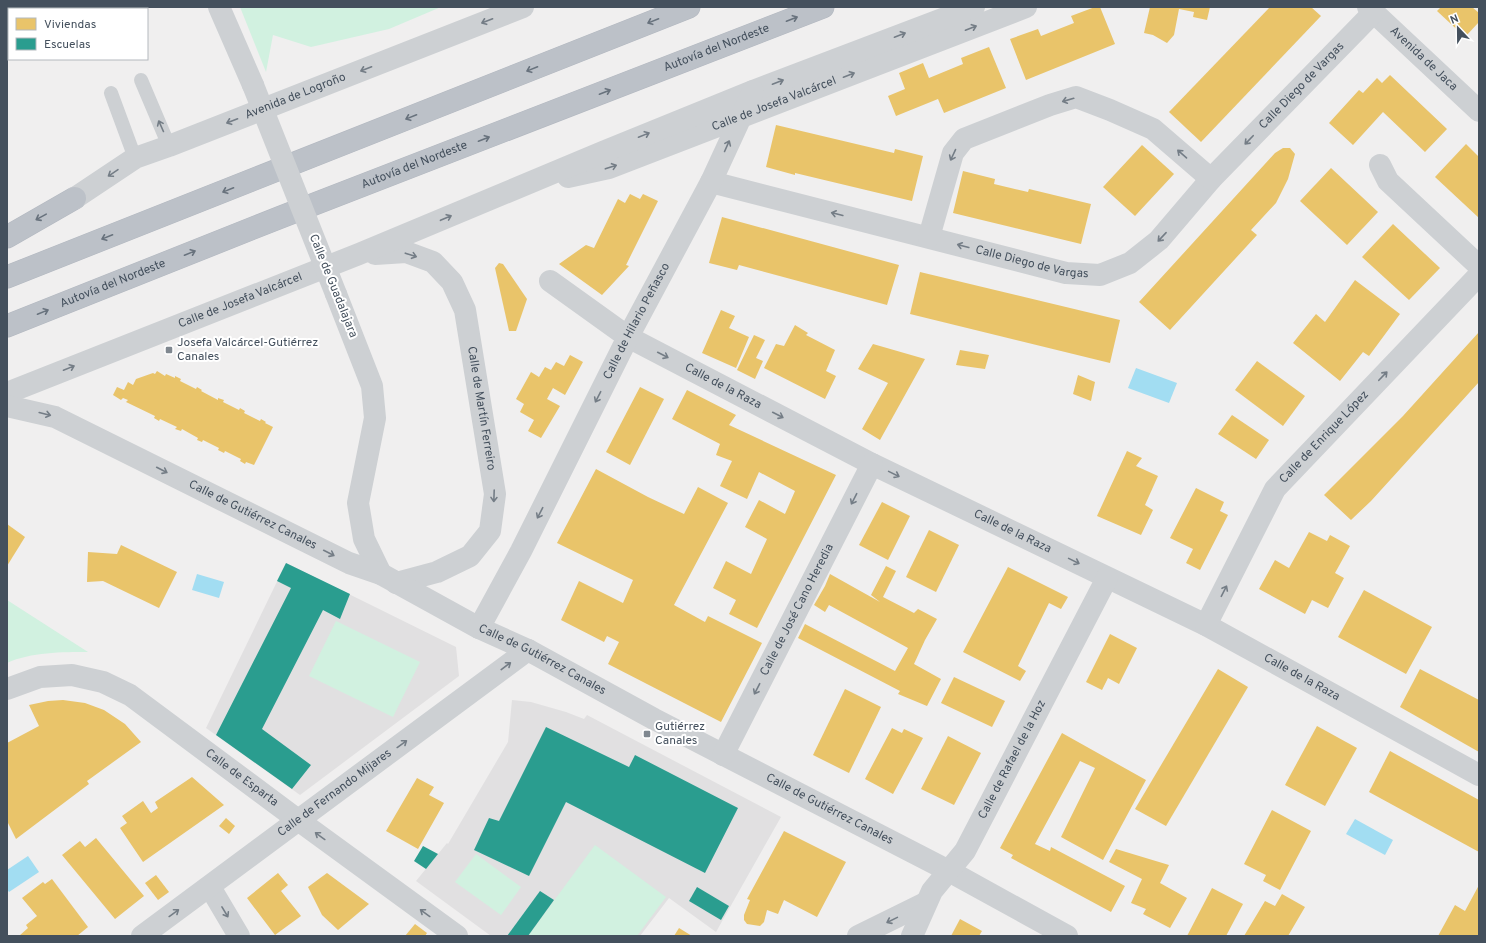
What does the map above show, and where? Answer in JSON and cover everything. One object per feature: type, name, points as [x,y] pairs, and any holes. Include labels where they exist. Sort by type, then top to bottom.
[{"type":"highway","points":[[7,277],[689,7]]},
{"type":"highway","name":"Autovía del Nordeste","points":[[7,326],[281,217],[823,7]]},
{"type":"highway","points":[[7,237],[75,198]]},
{"type":"street","name":"Calle de Guadalajara","points":[[219,7],[253,85],[372,386],[375,418],[358,503],[364,539],[389,579]]},
{"type":"street","name":"Avenida de Logroño","points":[[75,198],[135,158],[170,146],[523,7]]},
{"type":"street","name":"Calle de Josefa Valcárcel","points":[[7,393],[359,254],[602,152],[753,91],[974,7]]},
{"type":"street","name":"Calle de Josefa Valcárcel","points":[[518,188],[609,168],[1026,7]]},
{"type":"street","name":"Avenida de Jaca","points":[[1371,10],[1479,111]]},
{"type":"street","name":"Calle Diego de Vargas","points":[[711,182],[929,237],[1066,274],[1100,275],[1130,262],[1159,240],[1211,179],[1371,10]]},
{"type":"street","name":"Calle de Hilario Peñasco","points":[[479,628],[521,551],[628,337],[711,182],[753,91]]},
{"type":"street","points":[[929,237],[953,153],[964,139],[1050,105],[1076,97],[1153,129],[1211,179]]},
{"type":"street","points":[[1380,165],[1388,181],[1479,266]]},
{"type":"street","name":"Calle de Martín Ferreiro","points":[[359,254],[406,252],[433,262],[452,282],[465,310],[495,494],[490,531],[470,556],[437,572],[389,579]]},
{"type":"street","name":"Calle de Enrique López","points":[[1206,625],[1275,489],[1479,275]]},
{"type":"street","name":"Calle de la Raza","points":[[550,282],[628,337],[872,464],[1206,625],[1479,775]]},
{"type":"street","name":"Calle de Gutiérrez Canales","points":[[7,406],[56,417],[349,563],[389,579],[479,628],[528,650],[723,755],[948,871],[1067,936]]},
{"type":"street","name":"Calle de José Cano Heredia","points":[[723,755],[872,464]]},
{"type":"street","name":"Calle de Rafael de la Hoz","points":[[912,936],[925,903],[932,891],[965,851],[1107,578]]},
{"type":"street","name":"Calle de Fernando Mijares","points":[[142,936],[528,650]]},
{"type":"street","name":"Calle de Esparta","points":[[7,688],[40,677],[72,675],[103,682],[130,695],[457,936]]},
{"type":"street","points":[[210,887],[239,936]]},
{"type":"street","points":[[858,936],[925,903]]},
{"type":"lane","points":[[141,80],[170,146]]},
{"type":"lane","points":[[111,93],[135,158]]},
{"type":"shaded area","points":[[286,563],[456,647],[459,676],[300,795],[206,728]]},
{"type":"shaded area","points":[[512,700],[531,702],[584,719],[587,715],[781,817],[716,932],[669,898],[640,936],[491,936],[416,881],[447,843],[448,844],[508,742]]},
{"type":"green space","points":[[240,7],[441,7],[389,29],[311,47],[273,35],[266,72]]},
{"type":"green space","points":[[7,600],[88,652],[36,655],[16,659],[7,663]]},
{"type":"green space","points":[[336,621],[420,662],[393,717],[309,676]]},
{"type":"green space","points":[[595,845],[666,897],[637,936],[528,936]]},
{"type":"green space","points":[[476,854],[521,887],[501,915],[455,882]]},
{"type":"water","points":[[1136,368],[1177,383],[1169,403],[1128,388]]},
{"type":"water","points":[[197,574],[224,582],[219,598],[192,590]]},
{"type":"water","points":[[1355,819],[1393,840],[1385,855],[1346,834]]},
{"type":"water","points":[[28,856],[39,872],[9,892],[7,889],[7,870]]},
{"type":"building: Viviendas","points":[[1095,7],[1100,7],[1115,44],[1026,80],[1010,39],[1038,29],[1041,36],[1074,23],[1071,16]]},
{"type":"building: Viviendas","points":[[1150,7],[1210,7],[1207,20],[1193,17],[1194,12],[1179,9],[1174,35],[1167,43],[1153,35],[1144,33]]},
{"type":"building: Viviendas","points":[[1270,7],[1311,7],[1321,16],[1201,142],[1169,112]]},
{"type":"building: Viviendas","points":[[1441,7],[1472,7],[1479,13],[1479,22],[1465,37],[1437,11]]},
{"type":"building: Viviendas","points":[[989,47],[1006,88],[944,113],[938,99],[896,116],[888,96],[905,89],[899,73],[923,63],[929,78],[963,64],[961,58]]},
{"type":"building: Viviendas","points":[[1390,75],[1447,129],[1425,152],[1383,112],[1353,145],[1329,123],[1359,90],[1363,93],[1377,78],[1382,83]]},
{"type":"building: Viviendas","points":[[776,125],[894,153],[895,149],[923,156],[912,201],[795,173],[795,175],[766,167]]},
{"type":"building: Viviendas","points":[[1466,144],[1479,157],[1479,218],[1435,177]]},
{"type":"building: Viviendas","points":[[1142,145],[1174,174],[1135,216],[1103,187]]},
{"type":"building: Viviendas","points":[[1283,148],[1290,148],[1295,154],[1288,179],[1276,203],[1251,230],[1257,235],[1170,330],[1139,302],[1275,153]]},
{"type":"building: Viviendas","points":[[1331,168],[1378,212],[1347,245],[1300,201]]},
{"type":"building: Viviendas","points":[[963,171],[995,179],[994,184],[1028,192],[1029,189],[1091,204],[1081,244],[953,213]]},
{"type":"building: Viviendas","points":[[630,194],[640,199],[643,194],[658,201],[626,265],[629,266],[602,295],[559,264],[586,245],[594,248],[618,199],[625,203]]},
{"type":"building: Viviendas","points":[[722,217],[899,265],[887,305],[739,265],[737,270],[709,263]]},
{"type":"building: Viviendas","points":[[1393,224],[1440,268],[1409,300],[1362,257]]},
{"type":"building: Viviendas","points":[[499,263],[503,264],[527,299],[516,331],[509,331],[495,268]]},
{"type":"building: Viviendas","points":[[920,272],[1120,320],[1110,363],[910,314]]},
{"type":"building: Viviendas","points":[[1355,280],[1400,314],[1369,356],[1363,352],[1340,381],[1293,343],[1316,314],[1325,322]]},
{"type":"building: Viviendas","points":[[721,310],[735,316],[729,328],[749,337],[736,368],[702,353]]},
{"type":"building: Viviendas","points":[[795,325],[808,333],[806,335],[835,350],[826,371],[836,376],[825,399],[764,368],[776,344],[784,346]]},
{"type":"building: Viviendas","points":[[1479,332],[1479,382],[1371,501],[1351,520],[1324,495],[1403,416]]},
{"type":"building: Viviendas","points":[[754,335],[765,340],[756,358],[763,361],[755,379],[737,370]]},
{"type":"building: Viviendas","points":[[873,344],[925,359],[880,440],[862,429],[888,383],[858,369]]},
{"type":"building: Viviendas","points":[[960,350],[989,355],[985,369],[956,365]]},
{"type":"building: Viviendas","points":[[570,355],[583,362],[565,395],[553,388],[547,399],[560,406],[541,438],[528,431],[534,420],[520,412],[524,404],[516,399],[531,372],[539,377],[545,367],[551,370],[556,362],[564,366]]},
{"type":"building: Viviendas","points":[[1257,361],[1305,396],[1283,426],[1235,390]]},
{"type":"building: Viviendas","points":[[157,371],[165,376],[166,374],[175,378],[175,376],[181,379],[180,381],[196,389],[197,387],[202,390],[201,391],[218,400],[218,398],[224,400],[223,402],[239,410],[240,408],[245,411],[244,413],[260,421],[261,419],[273,427],[254,465],[246,462],[245,464],[240,461],[241,459],[225,451],[224,453],[218,450],[219,448],[203,440],[202,442],[197,440],[198,438],[182,429],[181,431],[175,429],[177,427],[160,419],[159,421],[154,418],[155,416],[126,402],[128,400],[123,398],[121,400],[113,395],[117,387],[124,390],[128,382],[133,385],[136,379],[153,373],[155,374]]},
{"type":"building: Viviendas","points":[[1078,375],[1095,382],[1091,401],[1073,394]]},
{"type":"building: Viviendas","points":[[640,387],[664,399],[630,465],[606,452]]},
{"type":"building: Viviendas","points":[[687,390],[736,415],[729,425],[836,475],[757,628],[729,614],[736,600],[713,588],[726,561],[751,574],[767,539],[745,527],[759,500],[785,514],[795,491],[759,472],[747,499],[720,486],[732,461],[716,455],[720,444],[672,419]]},
{"type":"building: Viviendas","points":[[1232,415],[1269,440],[1256,459],[1218,434]]},
{"type":"building: Viviendas","points":[[1127,451],[1142,458],[1136,466],[1158,476],[1145,505],[1153,510],[1141,535],[1097,516]]},
{"type":"building: Viviendas","points":[[596,469],[648,497],[684,514],[698,487],[728,503],[674,605],[705,622],[708,616],[762,643],[721,722],[608,664],[619,642],[607,636],[604,642],[561,620],[579,581],[623,603],[633,580],[557,543]]},
{"type":"building: Viviendas","points":[[1196,488],[1224,502],[1220,511],[1228,515],[1200,570],[1186,563],[1193,549],[1170,538]]},
{"type":"building: Viviendas","points":[[882,502],[910,516],[888,560],[859,545]]},
{"type":"building: Viviendas","points":[[7,524],[25,537],[7,566]]},
{"type":"building: Viviendas","points":[[929,530],[959,545],[936,592],[906,577]]},
{"type":"building: Viviendas","points":[[1309,532],[1327,541],[1330,535],[1350,546],[1335,573],[1344,578],[1328,608],[1312,600],[1305,614],[1259,589],[1275,560],[1289,568]]},
{"type":"building: Viviendas","points":[[121,545],[177,572],[159,608],[103,581],[87,582],[88,552],[117,554]]},
{"type":"building: Viviendas","points":[[886,566],[896,571],[883,597],[914,613],[918,609],[937,619],[914,664],[941,679],[927,706],[898,694],[900,691],[798,638],[805,624],[895,671],[908,648],[829,605],[825,612],[814,605],[830,574],[880,602],[871,595]]},
{"type":"building: Viviendas","points":[[1008,567],[1068,597],[1061,609],[1049,603],[1018,666],[1026,671],[1020,681],[963,652]]},
{"type":"building: Viviendas","points":[[1364,590],[1432,627],[1406,674],[1338,637]]},
{"type":"building: Viviendas","points":[[1110,634],[1137,648],[1119,684],[1108,678],[1102,690],[1086,682]]},
{"type":"building: Viviendas","points":[[1218,669],[1248,687],[1166,826],[1135,809]]},
{"type":"building: Viviendas","points":[[1420,669],[1479,700],[1479,752],[1400,707]]},
{"type":"building: Viviendas","points":[[954,677],[1005,701],[992,727],[941,703]]},
{"type":"building: Viviendas","points":[[845,689],[881,707],[849,773],[813,755]]},
{"type":"building: Viviendas","points":[[63,700],[85,703],[104,710],[125,724],[141,742],[87,781],[89,784],[16,839],[7,821],[7,743],[39,726],[29,705]]},
{"type":"building: Viviendas","points":[[1317,726],[1357,748],[1325,806],[1285,785]]},
{"type":"building: Viviendas","points":[[892,728],[902,733],[904,729],[923,738],[893,794],[865,779]]},
{"type":"building: Viviendas","points":[[1062,733],[1146,780],[1103,860],[1061,837],[1095,768],[1080,761],[1035,844],[1050,851],[1051,847],[1125,886],[1111,912],[1011,858],[1013,855],[1000,848]]},
{"type":"building: Viviendas","points":[[948,736],[981,753],[954,805],[921,789]]},
{"type":"building: Viviendas","points":[[1390,751],[1479,800],[1479,852],[1369,792]]},
{"type":"building: Viviendas","points":[[192,777],[224,805],[143,862],[120,828],[127,823],[122,816],[143,801],[151,813],[158,808],[155,802]]},
{"type":"building: Viviendas","points":[[417,778],[434,787],[429,795],[444,803],[418,849],[386,831]]},
{"type":"building: Viviendas","points":[[1272,810],[1311,831],[1280,890],[1263,881],[1266,875],[1244,864]]},
{"type":"building: Viviendas","points":[[226,818],[235,826],[229,834],[219,826]]},
{"type":"building: Viviendas","points":[[784,831],[846,862],[817,917],[784,900],[778,914],[767,910],[764,922],[760,926],[747,924],[744,920],[744,915],[750,900],[747,899]]},
{"type":"building: Viviendas","points":[[96,838],[144,896],[115,919],[62,855],[80,841],[85,847]]},
{"type":"building: Viviendas","points":[[1116,849],[1169,865],[1160,883],[1187,898],[1170,928],[1143,914],[1146,909],[1131,903],[1142,879],[1109,862]]},
{"type":"building: Viviendas","points":[[278,873],[288,885],[281,891],[301,916],[275,935],[247,898]]},
{"type":"building: Viviendas","points":[[327,873],[369,904],[338,930],[322,915],[308,887]]},
{"type":"building: Viviendas","points":[[156,875],[169,892],[158,900],[145,883]]},
{"type":"building: Viviendas","points":[[52,879],[88,927],[77,936],[19,936],[28,928],[26,925],[37,916],[22,898],[43,882],[45,884]]},
{"type":"building: Viviendas","points":[[1479,885],[1479,936],[1438,936],[1455,905],[1465,911]]},
{"type":"building: Viviendas","points":[[1212,888],[1243,904],[1226,936],[1187,936]]},
{"type":"building: Viviendas","points":[[1282,894],[1305,907],[1288,936],[1244,936],[1265,901],[1275,906]]},
{"type":"building: Viviendas","points":[[960,919],[982,931],[979,936],[951,936]]},
{"type":"building: Viviendas","points":[[415,924],[427,933],[425,936],[405,936]]},
{"type":"building: Viviendas","points":[[679,928],[692,936],[674,936]]},
{"type":"building: Escuelas","points":[[286,563],[350,594],[340,619],[323,610],[262,729],[311,765],[292,789],[216,735],[291,588],[277,581]]},
{"type":"building: Escuelas","points":[[546,727],[629,767],[635,755],[738,808],[705,873],[566,802],[529,876],[474,850],[489,818],[499,821]]},
{"type":"building: Escuelas","points":[[423,846],[438,854],[426,869],[414,861]]},
{"type":"building: Escuelas","points":[[697,887],[729,906],[721,920],[689,901]]},
{"type":"building: Escuelas","points":[[540,891],[554,900],[528,936],[507,936]]},
{"type":"place","name":"Josefa Valcárcel-Gutiérrez Canales","points":[[169,350]]},
{"type":"place","name":"Gutiérrez Canales","points":[[647,734]]}]
